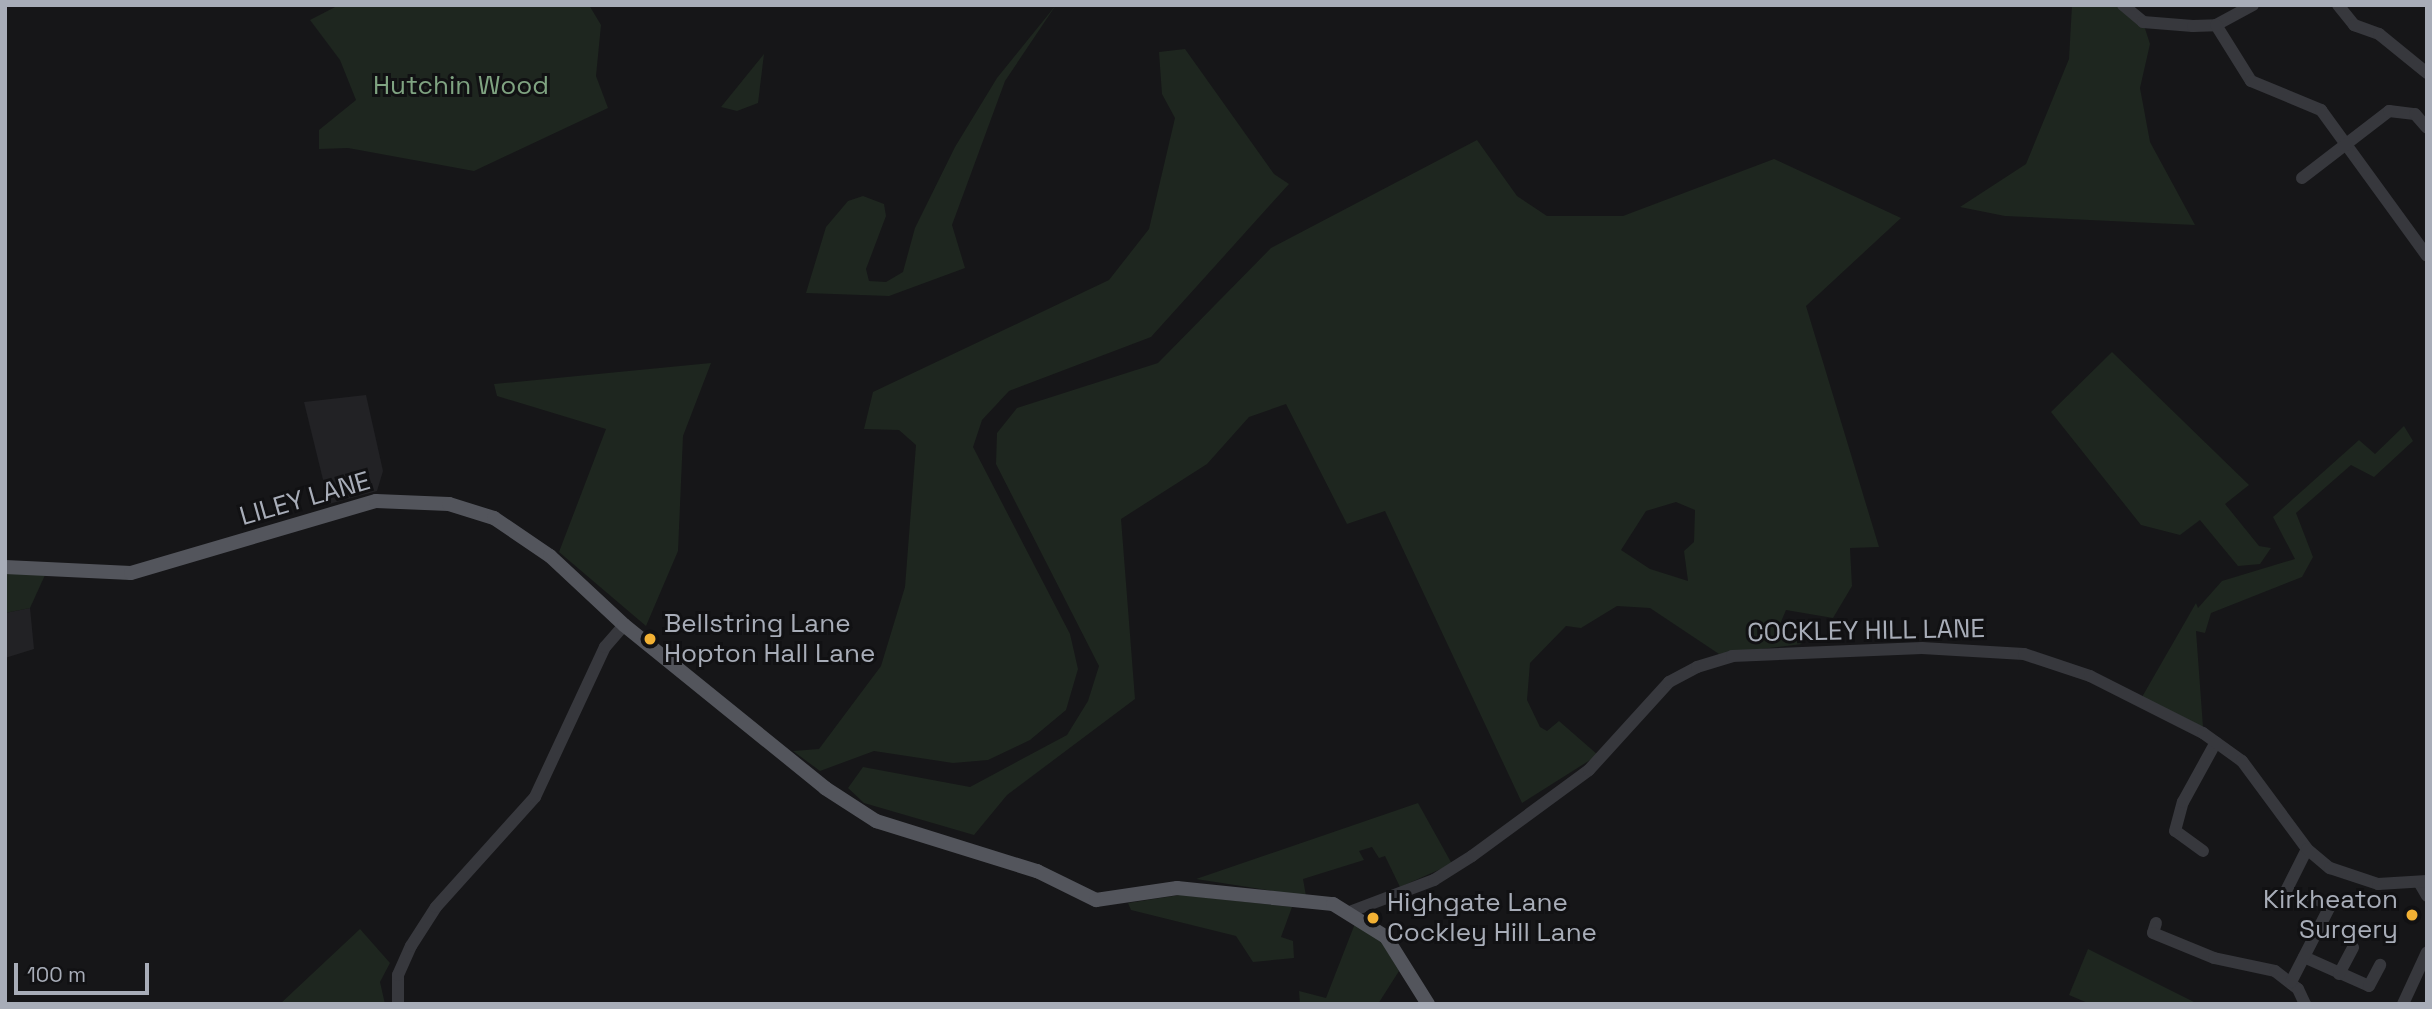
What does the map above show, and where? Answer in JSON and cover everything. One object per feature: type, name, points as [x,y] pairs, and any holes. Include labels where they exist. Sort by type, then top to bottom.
[{"type":"main road","name":"LILEY LANE","points":[[5,567],[131,573],[376,501],[413,501],[494,518],[551,556],[624,625],[825,788],[876,821],[1037,871],[1096,900],[1177,887],[1352,911]]},
{"type":"main road","points":[[1352,911],[1386,937],[1428,1004]]},
{"type":"street","points":[[2123,5],[2143,22],[2216,25],[2253,5]]},
{"type":"street","points":[[2338,5],[2354,24],[2379,34],[2427,73]]},
{"type":"street","points":[[2216,25],[2251,81],[2321,110],[2344,150],[2427,256]]},
{"type":"street","points":[[2302,178],[2344,150],[2358,129],[2389,110],[2415,114],[2427,128]]},
{"type":"street","points":[[398,1004],[398,975],[411,946],[436,907],[535,797],[605,647],[624,625]]},
{"type":"street","name":"COCKLEY HILL LANE","points":[[1352,911],[1434,880],[1472,856],[1589,770],[1669,682],[1732,656],[1922,648],[2024,654],[2090,676],[2216,742],[2242,761],[2306,849],[2362,880],[2423,882]]},
{"type":"street","points":[[2203,851],[2175,831],[2183,802],[2216,742]]},
{"type":"street","points":[[2285,893],[2306,849]]},
{"type":"street","points":[[2423,882],[2427,897]]},
{"type":"street","points":[[2291,982],[2330,906],[2312,897]]},
{"type":"street","points":[[2156,923],[2153,933],[2214,958],[2275,971],[2291,982],[2305,1004]]},
{"type":"street","points":[[2339,974],[2353,947]]},
{"type":"street","points":[[2403,1004],[2427,952]]},
{"type":"street","points":[[2304,957],[2369,986],[2380,965]]},
{"type":"shaded area","points":[[366,395],[383,471],[377,491],[329,504],[304,402]]},
{"type":"shaded area","points":[[30,608],[34,649],[5,658],[5,613]]},
{"type":"green space","name":"Hutchin Wood","points":[[339,5],[589,5],[601,25],[596,76],[608,108],[474,171],[348,148],[319,149],[319,130],[356,100],[340,60],[310,20]]},
{"type":"green space","points":[[1056,5],[1005,81],[952,225],[965,268],[889,296],[806,293],[826,227],[848,201],[863,196],[884,204],[886,216],[866,269],[869,281],[886,282],[903,272],[915,228],[955,147],[997,78]]},
{"type":"green space","points":[[2072,5],[2129,5],[2140,13],[2150,44],[2140,88],[2150,142],[2195,225],[2005,216],[1960,207],[2026,164],[2069,59]]},
{"type":"green space","points":[[1185,49],[1274,174],[1289,184],[1151,337],[1009,391],[982,420],[973,447],[1070,634],[1078,669],[1066,710],[1030,740],[988,760],[953,763],[874,751],[820,771],[793,751],[819,749],[881,666],[905,587],[916,445],[899,430],[864,429],[873,392],[1109,280],[1149,229],[1175,118],[1162,94],[1159,52]]},
{"type":"green space","points":[[764,54],[758,103],[737,111],[721,107]]},
{"type":"green space","points":[[1477,140],[1517,196],[1547,216],[1623,216],[1774,159],[1901,218],[1806,306],[1879,547],[1850,548],[1852,586],[1833,618],[1786,610],[1777,631],[1802,644],[1719,654],[1650,608],[1617,606],[1581,628],[1566,626],[1530,663],[1527,700],[1540,727],[1547,731],[1559,721],[1598,755],[1522,803],[1385,511],[1347,524],[1286,404],[1249,417],[1207,464],[1121,519],[1135,699],[1007,795],[974,835],[864,803],[848,788],[863,767],[970,787],[1067,735],[1088,701],[1099,666],[996,464],[997,433],[1017,408],[1158,363],[1271,248]],"holes":[[[1676,502],[1695,510],[1694,542],[1684,551],[1688,581],[1650,569],[1621,550],[1646,511]]]},
{"type":"green space","points":[[2112,352],[2249,485],[2225,504],[2259,546],[2271,548],[2260,564],[2238,566],[2200,520],[2180,535],[2141,525],[2051,412]]},
{"type":"green space","points":[[711,363],[683,436],[678,551],[646,626],[559,552],[606,429],[497,396],[494,384]]},
{"type":"green space","points":[[2404,426],[2413,441],[2374,477],[2351,465],[2296,513],[2313,557],[2302,577],[2211,613],[2205,633],[2196,631],[2203,727],[2142,697],[2196,603],[2198,608],[2222,581],[2295,559],[2273,517],[2359,440],[2375,454]]},
{"type":"green space","points":[[5,572],[45,575],[30,608],[5,613]]},
{"type":"green space","points":[[1418,803],[1452,864],[1400,887],[1385,856],[1379,858],[1372,847],[1359,851],[1364,860],[1303,879],[1306,896],[1196,879]]},
{"type":"green space","points":[[1180,895],[1292,907],[1281,937],[1293,941],[1294,958],[1253,962],[1236,936],[1131,910],[1128,903]]},
{"type":"green space","points":[[1356,921],[1381,941],[1399,971],[1378,1004],[1300,1004],[1299,991],[1326,998]]},
{"type":"green space","points":[[360,929],[390,963],[380,982],[385,1004],[280,1004]]},
{"type":"green space","points":[[2088,949],[2198,1004],[2090,1004],[2069,995]]},
{"type":"place","name":"Bellstring Lane Hopton Hall Lane","points":[[650,639]]},
{"type":"place","name":"Kirkheaton Surgery","points":[[2412,915]]},
{"type":"place","name":"Highgate Lane Cockley Hill Lane","points":[[1373,918]]}]
